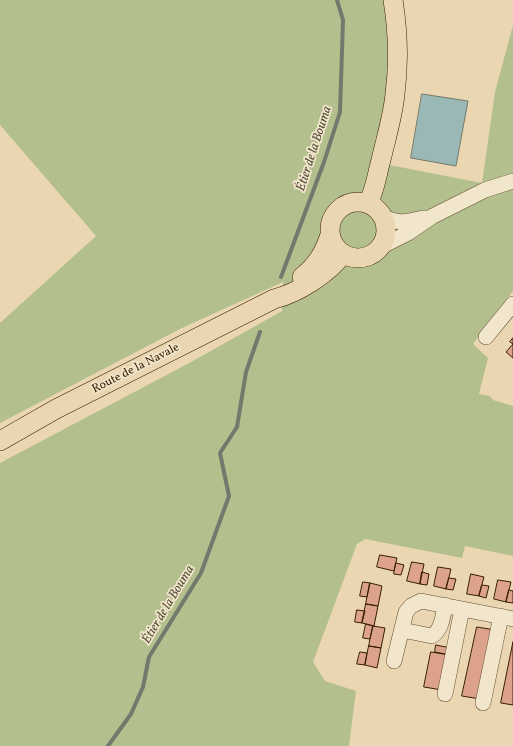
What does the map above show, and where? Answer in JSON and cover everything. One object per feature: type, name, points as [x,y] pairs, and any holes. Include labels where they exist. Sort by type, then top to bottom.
[{"type":"main road","points":[[368,204],[379,168],[395,95],[398,46],[393,0]]},
{"type":"main road","points":[[359,202],[368,204],[377,209],[383,217],[386,231],[385,238],[380,247],[372,254],[361,258],[353,258],[343,254],[334,246],[330,235],[331,223],[338,210],[346,204],[359,202]]},
{"type":"main road","name":"Route de la Navale","points":[[274,299],[314,267],[325,250],[330,235]]},
{"type":"main road","name":"Route de la Navale","points":[[0,440],[56,409],[274,299],[284,296],[305,285],[329,268],[343,254]]},
{"type":"street","points":[[380,247],[408,233],[433,216],[485,190],[513,181]]},
{"type":"street","points":[[383,217],[402,222],[433,216]]},
{"type":"street","points":[[486,337],[513,304]]},
{"type":"street","points":[[394,661],[406,612],[416,603],[421,601],[507,618],[483,703]]},
{"type":"street","points":[[402,630],[432,636],[440,628],[445,605]]},
{"type":"street","points":[[445,694],[462,609]]},
{"type":"green space","points":[[0,0],[386,0],[391,89],[374,162],[482,183],[495,92],[513,25],[513,291],[473,344],[488,358],[479,394],[490,396],[493,400],[513,406],[513,556],[465,546],[462,558],[365,539],[357,544],[313,662],[325,681],[356,691],[349,746],[0,746],[0,463],[191,362],[282,311],[283,282],[182,328],[0,423],[0,323],[96,236],[0,125]]},
{"type":"water","points":[[422,94],[468,101],[456,166],[411,158]]},
{"type":"building","points":[[513,344],[513,358],[506,352]]},
{"type":"building","points":[[380,555],[397,558],[394,571],[377,567]]},
{"type":"building","points":[[412,562],[424,564],[420,584],[407,581]]},
{"type":"building","points":[[396,563],[404,565],[401,575],[394,574]]},
{"type":"building","points":[[438,567],[451,569],[446,589],[434,586]]},
{"type":"building","points":[[422,572],[429,574],[427,585],[420,584]]},
{"type":"building","points":[[471,574],[484,577],[479,596],[467,594]]},
{"type":"building","points":[[449,578],[456,579],[453,590],[446,589]]},
{"type":"building","points":[[498,580],[511,582],[506,602],[494,599]]},
{"type":"building","points":[[363,582],[370,583],[367,597],[360,596]]},
{"type":"building","points":[[370,583],[382,586],[378,606],[366,604]]},
{"type":"building","points":[[482,585],[489,586],[486,598],[479,596]]},
{"type":"building","points":[[509,590],[513,591],[513,603],[506,602]]},
{"type":"building","points":[[366,604],[378,606],[374,626],[362,623]]},
{"type":"building","points":[[357,610],[365,611],[362,623],[355,622]]},
{"type":"building","points":[[366,624],[373,626],[370,639],[363,638]]},
{"type":"building","points":[[373,626],[385,628],[381,648],[369,646]]},
{"type":"building","points":[[477,627],[495,630],[480,699],[462,696]]},
{"type":"building","points":[[513,642],[513,705],[501,703]]},
{"type":"building","points":[[436,645],[451,648],[450,655],[435,652]]},
{"type":"building","points":[[369,646],[381,648],[377,668],[365,665]]},
{"type":"building","points":[[360,652],[367,653],[365,665],[357,664]]},
{"type":"building","points":[[431,652],[450,655],[442,690],[424,687]]},
{"type":"waterway","name":"Étier de la Bouma","points":[[281,277],[324,162],[340,112],[343,20],[337,0]]},
{"type":"waterway","name":"Étier de la Bouma","points":[[108,746],[131,714],[143,687],[149,657],[201,573],[229,496],[220,453],[237,427],[246,372],[260,332]]}]
